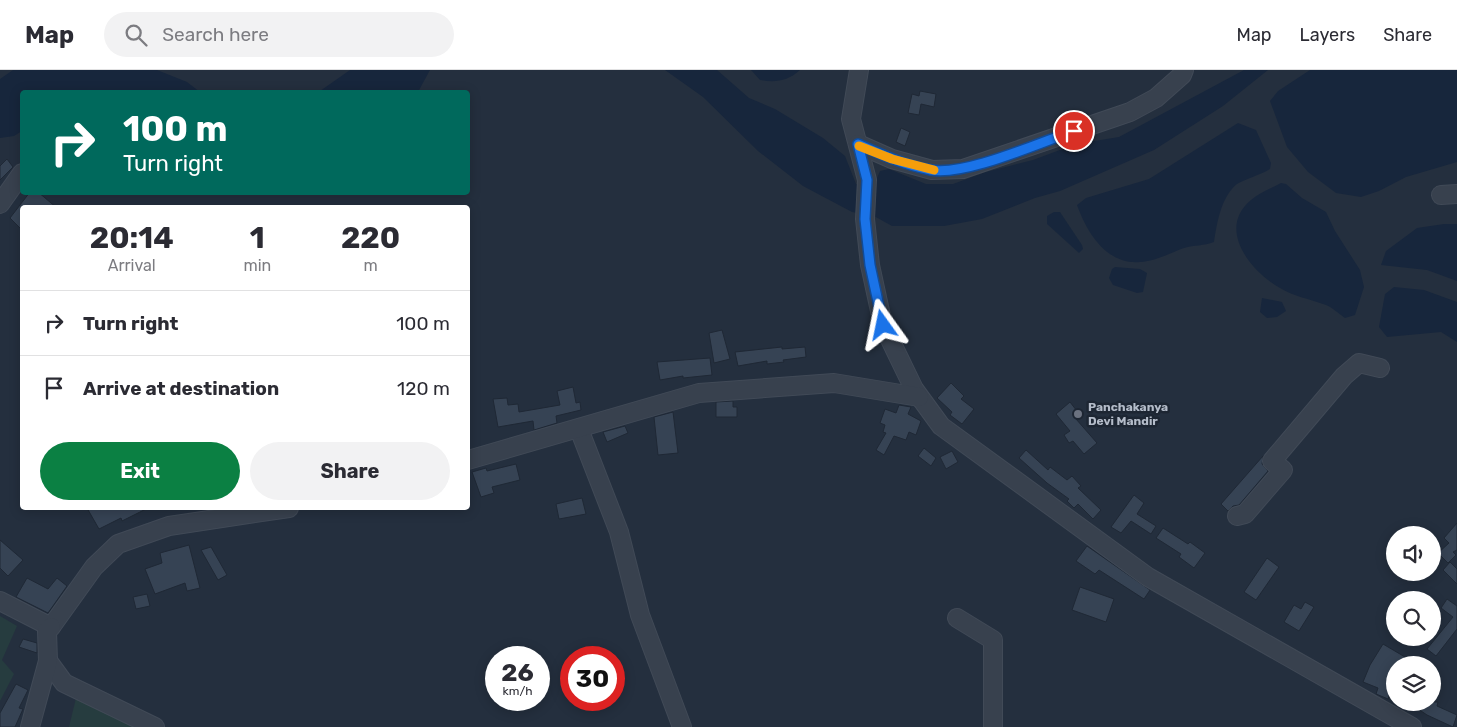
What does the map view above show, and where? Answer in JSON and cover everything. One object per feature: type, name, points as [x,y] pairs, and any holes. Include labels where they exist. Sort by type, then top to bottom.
[{"type":"street","points":[[859,70],[850,119],[867,180],[865,219],[870,265],[883,325],[919,397],[941,426],[1148,578],[1412,727]]},
{"type":"street","points":[[858,144],[892,159],[932,170],[963,169],[1130,112],[1156,98],[1182,75],[1184,70]]},
{"type":"street","points":[[0,204],[20,177]]},
{"type":"street","points":[[1236,516],[1245,514],[1283,470],[1272,460],[1344,376],[1359,363],[1380,368]]},
{"type":"street","points":[[470,459],[699,393],[834,383],[919,397]]},
{"type":"street","points":[[579,428],[619,532],[640,615],[682,727]]},
{"type":"street","points":[[30,727],[48,661],[47,631],[94,567],[118,544],[169,526],[276,510]]},
{"type":"street","points":[[0,601],[51,627]]},
{"type":"street","points":[[957,618],[993,640],[993,727]]},
{"type":"street","points":[[48,661],[64,683],[154,727]]},
{"type":"green space","points":[[0,616],[17,626],[2,660],[14,674],[0,701]]},
{"type":"green space","points":[[76,698],[138,727],[69,727]]},
{"type":"water","points":[[13,70],[157,70],[187,82],[197,90],[20,90],[20,132],[14,136],[0,138],[0,79]]},
{"type":"water","points":[[350,70],[430,70],[419,90],[321,90]]},
{"type":"water","points":[[665,70],[717,70],[749,98],[775,109],[823,138],[845,156],[856,184],[873,187],[880,171],[889,169],[926,184],[953,184],[986,172],[1033,160],[1076,144],[1119,137],[1244,70],[1268,70],[1223,106],[1154,150],[1060,191],[1035,198],[982,219],[944,226],[892,226],[874,216],[852,212],[803,186],[758,151],[703,97]]},
{"type":"water","points":[[751,70],[800,70],[786,79],[771,81],[760,80]]},
{"type":"water","points":[[1310,70],[1457,70],[1457,162],[1406,177],[1379,191],[1361,197],[1336,193],[1308,172],[1287,147],[1270,101],[1278,91]]},
{"type":"water","points":[[1238,123],[1256,130],[1271,163],[1270,169],[1240,182],[1232,189],[1223,203],[1214,242],[1184,248],[1140,262],[1128,262],[1118,258],[1108,253],[1100,245],[1086,226],[1077,205],[1086,198],[1149,179]]},
{"type":"water","points":[[1281,183],[1286,184],[1302,198],[1326,212],[1335,231],[1360,270],[1364,287],[1355,315],[1345,318],[1326,305],[1285,291],[1258,272],[1242,249],[1237,236],[1237,224],[1241,211],[1254,197]]},
{"type":"water","points":[[1054,212],[1060,212],[1082,245],[1083,249],[1079,253],[1047,224],[1047,216]]},
{"type":"water","points":[[1457,224],[1457,281],[1427,270],[1381,265],[1386,251],[1417,228]]},
{"type":"water","points":[[1115,267],[1140,269],[1147,273],[1143,292],[1137,293],[1113,285],[1109,278],[1112,269]]},
{"type":"water","points":[[1394,287],[1424,290],[1457,302],[1457,342],[1441,332],[1387,337],[1379,327],[1385,294]]},
{"type":"water","points":[[1262,298],[1282,302],[1286,311],[1277,317],[1267,318],[1260,312]]},
{"type":"building","points":[[920,91],[936,94],[934,107],[921,104],[919,115],[908,113],[912,94],[919,96]]},
{"type":"building","points":[[901,128],[910,132],[905,146],[896,142]]},
{"type":"building","points":[[7,159],[13,167],[0,180],[0,166]]},
{"type":"building","points":[[28,195],[42,195],[53,205],[20,205]]},
{"type":"building","points":[[20,205],[20,228],[10,218]]},
{"type":"building","points":[[722,330],[730,359],[714,363],[709,333]]},
{"type":"building","points":[[782,347],[782,349],[805,347],[806,357],[783,360],[784,362],[767,364],[767,361],[738,366],[735,352]]},
{"type":"building","points":[[710,358],[712,375],[683,378],[683,376],[660,380],[657,362]]},
{"type":"building","points":[[951,383],[964,396],[961,399],[974,409],[962,424],[950,415],[952,412],[937,398]]},
{"type":"building","points":[[573,387],[576,403],[580,402],[581,410],[556,416],[557,423],[534,430],[533,421],[498,427],[493,399],[507,398],[508,405],[518,404],[519,412],[560,405],[557,391]]},
{"type":"building","points":[[733,401],[733,407],[737,407],[737,417],[716,417],[716,402]]},
{"type":"building","points":[[1070,402],[1080,415],[1076,419],[1097,443],[1084,454],[1073,441],[1069,443],[1064,435],[1070,431],[1056,414]]},
{"type":"building","points":[[899,405],[911,407],[908,414],[921,421],[916,435],[909,432],[906,440],[894,436],[884,455],[876,450],[886,433],[883,432],[885,425],[880,423],[885,409],[896,413]]},
{"type":"building","points":[[673,412],[678,453],[658,455],[654,417]]},
{"type":"building","points":[[625,426],[628,433],[607,442],[603,432]]},
{"type":"building","points":[[924,448],[936,458],[931,466],[918,456]]},
{"type":"building","points":[[1026,450],[1048,470],[1050,467],[1067,480],[1072,476],[1081,486],[1078,488],[1101,510],[1093,519],[1078,504],[1074,508],[1067,501],[1069,499],[1047,483],[1019,458]]},
{"type":"building","points":[[952,451],[958,462],[946,469],[940,457]]},
{"type":"building","points":[[1263,456],[1262,464],[1268,471],[1239,505],[1233,506],[1228,511],[1221,504]]},
{"type":"building","points":[[516,464],[520,480],[492,487],[494,493],[481,497],[472,472],[486,468],[487,471]]},
{"type":"building","points":[[1134,495],[1144,503],[1137,514],[1156,526],[1151,534],[1131,521],[1121,533],[1111,527]]},
{"type":"building","points":[[582,498],[586,514],[559,519],[556,504]]},
{"type":"building","points":[[88,510],[144,510],[122,521],[121,518],[99,529]]},
{"type":"building","points":[[1457,523],[1457,550],[1453,552],[1456,555],[1448,563],[1441,556],[1441,550],[1449,543],[1444,538]]},
{"type":"building","points":[[1163,528],[1188,544],[1190,542],[1205,553],[1194,568],[1179,557],[1181,554],[1156,538]]},
{"type":"building","points":[[0,540],[23,560],[8,576],[0,568]]},
{"type":"building","points":[[189,545],[200,588],[187,591],[185,583],[155,594],[145,569],[162,563],[160,553]]},
{"type":"building","points":[[1087,546],[1150,590],[1144,599],[1099,570],[1095,574],[1076,561]]},
{"type":"building","points":[[211,547],[227,575],[218,580],[201,550]]},
{"type":"building","points":[[1267,558],[1279,567],[1256,600],[1244,592]]},
{"type":"building","points":[[1450,562],[1457,569],[1457,584],[1443,570]]},
{"type":"building","points":[[27,578],[48,589],[57,578],[67,586],[48,613],[16,597]]},
{"type":"building","points":[[1080,587],[1114,599],[1106,622],[1072,610]]},
{"type":"building","points":[[147,594],[150,606],[136,609],[133,597]]},
{"type":"building","points":[[1447,599],[1457,606],[1457,629],[1436,656],[1427,649],[1429,646],[1441,646],[1441,632],[1453,617],[1441,608]]},
{"type":"building","points":[[1305,602],[1314,607],[1299,631],[1284,622],[1294,605],[1301,609]]},
{"type":"building","points":[[23,639],[37,643],[37,653],[19,647]]},
{"type":"building","points":[[1383,644],[1403,656],[1386,656],[1386,698],[1376,694],[1378,688],[1363,682],[1370,665]]},
{"type":"building","points":[[16,684],[28,690],[19,708],[23,709],[15,727],[0,727],[0,713]]},
{"type":"building","points":[[1441,708],[1457,715],[1453,727],[1421,711],[1441,711]]},
{"type":"slow traffic","points":[[859,146],[858,144],[892,159],[934,170]]},
{"type":"place","name":"Panchakanya Devi Mandir","points":[[1078,414]]},
{"type":"route","points":[[883,325],[870,265],[865,219],[867,180],[858,144],[892,159],[932,170],[963,169],[1074,131]]}]
